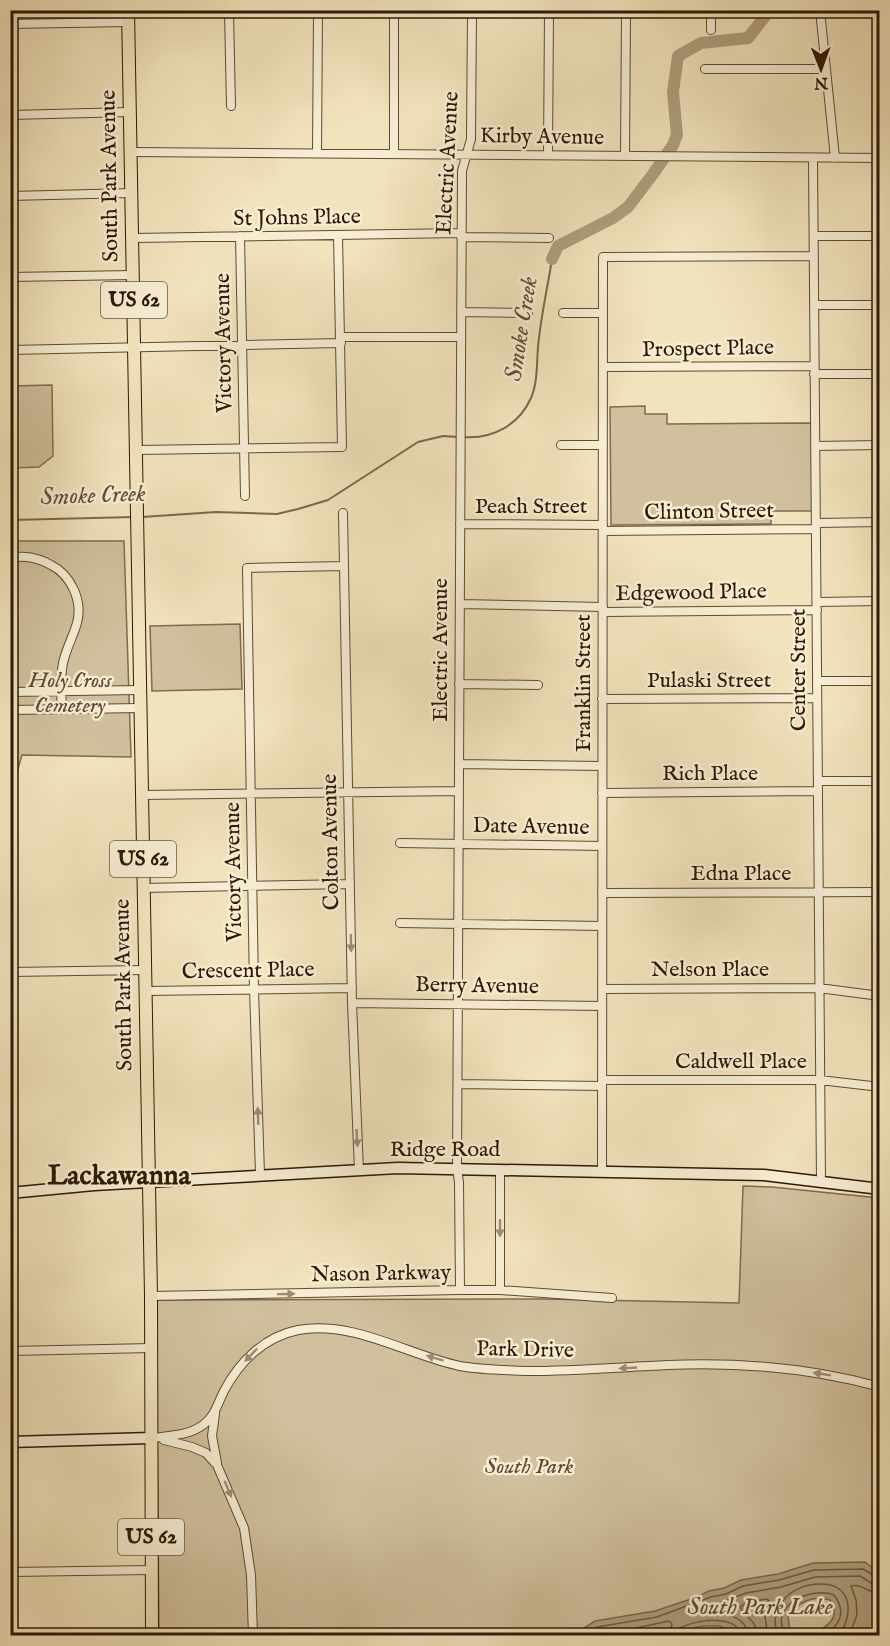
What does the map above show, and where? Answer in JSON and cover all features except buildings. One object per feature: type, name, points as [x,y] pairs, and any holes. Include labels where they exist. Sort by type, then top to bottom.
[{"type":"main road","name":"South Park Avenue","points":[[128,14],[151,1296],[152,1635]]},
{"type":"main road","name":"Ridge Road","points":[[10,1193],[260,1174],[399,1168],[764,1175],[879,1189]]},
{"type":"main road","points":[[10,1442],[151,1438]]},
{"type":"street","points":[[711,10],[711,30]]},
{"type":"street","points":[[820,10],[835,158]]},
{"type":"street","points":[[229,11],[231,106]]},
{"type":"street","points":[[10,24],[128,14],[229,11],[665,13]]},
{"type":"street","name":"Electric Avenue","points":[[459,1290],[457,1169],[461,235],[462,171],[471,139],[472,11]]},
{"type":"street","points":[[317,153],[318,12]]},
{"type":"street","points":[[394,12],[394,153]]},
{"type":"street","points":[[548,155],[549,12]]},
{"type":"street","points":[[626,156],[632,12]]},
{"type":"street","points":[[705,69],[825,69]]},
{"type":"street","points":[[10,115],[130,112]]},
{"type":"street","name":"Kirby Avenue","points":[[131,152],[879,158]]},
{"type":"street","name":"Center Street","points":[[813,158],[821,1182]]},
{"type":"street","points":[[10,196],[132,193]]},
{"type":"street","points":[[136,450],[342,447],[338,235]]},
{"type":"street","name":"St Johns Place","points":[[133,238],[461,235],[549,238]]},
{"type":"street","name":"Victory Avenue","points":[[240,236],[245,496]]},
{"type":"street","points":[[814,236],[879,236]]},
{"type":"street","name":"Franklin Street","points":[[602,1172],[603,258],[814,256]]},
{"type":"street","points":[[10,277],[134,275]]},
{"type":"street","points":[[814,305],[879,305]]},
{"type":"street","points":[[461,312],[528,313]]},
{"type":"street","points":[[563,313],[603,313]]},
{"type":"street","points":[[10,350],[461,337]]},
{"type":"street","name":"Prospect Place","points":[[603,367],[814,370],[879,374]]},
{"type":"street","points":[[561,445],[603,445]]},
{"type":"street","points":[[815,446],[879,445]]},
{"type":"street","name":"Colton Avenue","points":[[343,513],[352,1003],[359,1170]]},
{"type":"street","name":"Clinton Street","points":[[603,528],[816,526],[879,522]]},
{"type":"street","name":"Peach Street","points":[[460,524],[603,528]]},
{"type":"street","points":[[10,558],[24,556],[47,562],[60,569],[71,582],[77,601],[78,620],[64,660],[62,709]]},
{"type":"street","name":"Victory Avenue","points":[[260,1174],[254,989],[247,568],[344,566]]},
{"type":"street","name":"Edgewood Place","points":[[460,604],[603,610],[817,606],[879,602]]},
{"type":"street","points":[[817,681],[879,681]]},
{"type":"street","points":[[459,684],[538,685]]},
{"type":"street","points":[[10,692],[139,690]]},
{"type":"street","name":"Pulaski Street","points":[[602,699],[817,698]]},
{"type":"street","points":[[10,710],[140,708]]},
{"type":"street","points":[[459,764],[602,765]]},
{"type":"street","points":[[818,781],[879,781]]},
{"type":"street","points":[[141,795],[459,791]]},
{"type":"street","name":"Rich Place","points":[[602,792],[818,791]]},
{"type":"street","name":"Date Avenue","points":[[400,843],[602,846]]},
{"type":"street","points":[[143,888],[350,884]]},
{"type":"street","name":"Edna Place","points":[[602,893],[879,892]]},
{"type":"street","points":[[400,922],[602,926]]},
{"type":"street","points":[[10,972],[145,970]]},
{"type":"street","name":"Crescent Place","points":[[146,992],[352,988]]},
{"type":"street","name":"Nelson Place","points":[[602,989],[819,988],[879,996]]},
{"type":"street","name":"Berry Avenue","points":[[352,1003],[602,1006]]},
{"type":"street","name":"Caldwell Place","points":[[458,1083],[820,1080],[879,1087]]},
{"type":"street","points":[[500,1170],[500,1290]]},
{"type":"street","name":"Nason Parkway","points":[[151,1296],[500,1290],[612,1298]]},
{"type":"street","name":"Park Drive","points":[[253,1635],[251,1575],[245,1533],[217,1465],[212,1436],[219,1401],[231,1378],[255,1350],[284,1334],[313,1329],[342,1331],[371,1337],[460,1366],[485,1369],[551,1371],[729,1365],[810,1372],[879,1387]]},
{"type":"street","points":[[10,1351],[151,1348]]},
{"type":"street","points":[[151,1438],[189,1432],[201,1426],[215,1414]]},
{"type":"street","points":[[151,1438],[178,1442],[192,1447],[206,1453],[217,1465]]},
{"type":"street","points":[[10,1572],[152,1570]]},
{"type":"green space","points":[[52,385],[53,456],[39,467],[11,468],[11,386]]},
{"type":"green space","points":[[645,406],[645,414],[667,414],[667,424],[813,423],[814,511],[771,511],[771,524],[611,525],[610,407]]},
{"type":"green space","name":"Holy Cross Cemetery","points":[[11,541],[124,541],[131,757],[22,755],[11,793]]},
{"type":"green space","points":[[240,624],[242,689],[152,691],[150,626]]},
{"type":"green space","name":"South Park","points":[[743,1186],[879,1198],[879,1635],[159,1635],[156,1300],[543,1299],[739,1303]]},
{"type":"water","name":"South Park Lake","points":[[865,1562],[879,1573],[879,1635],[803,1635],[823,1628],[832,1619],[834,1607],[830,1600],[818,1598],[796,1607],[788,1617],[790,1630],[802,1635],[738,1635],[720,1626],[703,1626],[678,1635],[573,1635],[595,1621],[655,1611],[741,1580],[778,1574],[813,1563]]},
{"type":"waterway","name":"Smoke Creek","points":[[552,259],[558,246],[613,218],[628,207],[673,145],[677,135],[673,92],[678,56],[701,43],[748,38],[770,10]]},
{"type":"waterway","name":"Smoke Creek","points":[[464,437],[485,436],[504,428],[520,416],[531,398],[534,391],[540,328],[552,259]]},
{"type":"waterway","name":"Smoke Creek","points":[[142,517],[216,512],[277,514],[298,509],[328,500],[418,442],[443,436],[458,437]]},
{"type":"waterway","name":"Smoke Creek","points":[[10,520],[134,517]]},
{"type":"railway","points":[[877,10],[880,36]]},
{"type":"district","name":"Lackawanna","points":[[119,1176]]}]
